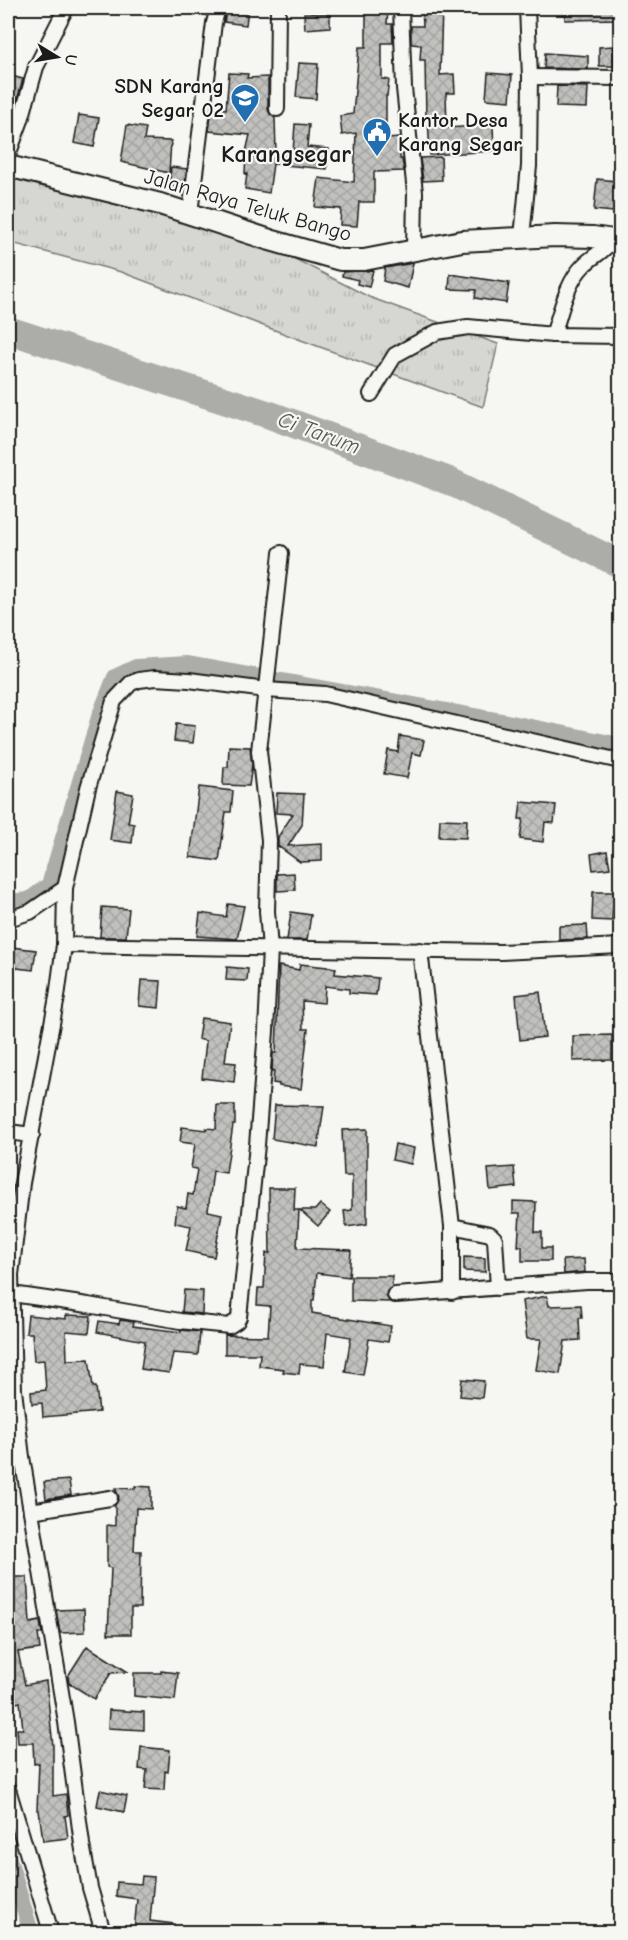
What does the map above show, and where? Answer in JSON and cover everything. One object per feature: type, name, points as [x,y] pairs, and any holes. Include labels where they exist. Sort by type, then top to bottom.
[{"type":"main road","name":"Jalan Raya Teluk Bango","points":[[8,166],[190,213],[270,240],[340,260],[364,260],[462,241],[522,237],[593,237],[616,241]]},
{"type":"street","points":[[8,155],[36,67],[66,8]]},
{"type":"street","points":[[190,213],[214,22],[218,8]]},
{"type":"street","points":[[277,109],[278,8]]},
{"type":"street","points":[[401,8],[404,88],[415,193],[414,249]]},
{"type":"street","points":[[522,237],[529,166],[530,77],[527,8]]},
{"type":"street","points":[[530,77],[621,78]]},
{"type":"street","points":[[553,335],[564,299],[574,277],[583,266],[616,241]]},
{"type":"street","points":[[371,394],[395,355],[437,332],[468,327],[553,335],[621,336]]},
{"type":"street","points":[[12,1294],[180,1321],[230,1326],[239,1317],[257,1145],[270,950],[267,911],[269,840],[259,751],[281,553]]},
{"type":"street","points":[[103,1932],[90,1888],[82,1844],[66,1722],[22,1457],[14,1390],[12,1294],[15,1229],[57,997],[64,945],[65,888],[88,788],[114,701],[131,683],[139,680],[170,678],[266,690],[325,694],[621,761]]},
{"type":"street","points":[[8,919],[30,912],[65,888]]},
{"type":"street","points":[[64,945],[270,950],[533,952],[621,946]]},
{"type":"street","points":[[420,950],[452,1226],[452,1292]]},
{"type":"street","points":[[8,1132],[32,1135]]},
{"type":"street","points":[[452,1226],[490,1234],[495,1239],[498,1288]]},
{"type":"street","points":[[395,1295],[621,1281]]},
{"type":"street","points":[[31,1511],[110,1498]]},
{"type":"street","points":[[8,1789],[51,1932]]},
{"type":"green space","points":[[8,177],[260,241],[369,297],[498,344],[483,407],[121,272],[8,242]]},
{"type":"building","points":[[227,8],[248,8],[246,25],[224,22]]},
{"type":"building","points":[[366,8],[388,8],[387,24],[392,24],[393,43],[382,43],[382,79],[389,80],[386,96],[386,139],[400,138],[400,159],[402,159],[404,171],[374,172],[374,202],[359,202],[357,226],[340,225],[341,209],[315,207],[319,178],[354,182],[356,133],[342,135],[340,116],[353,114],[359,47],[366,47]]},
{"type":"building","points":[[422,8],[442,8],[440,75],[454,74],[455,93],[446,93],[447,128],[493,125],[494,151],[430,155],[428,118],[426,118],[425,60],[420,60],[421,45],[411,42],[411,26],[423,26]]},
{"type":"building","points":[[565,8],[621,8],[621,19],[565,20]]},
{"type":"building","points":[[304,13],[330,13],[330,27],[305,29]]},
{"type":"building","points":[[614,46],[614,66],[599,66],[599,47]]},
{"type":"building","points":[[545,53],[588,56],[588,69],[544,68]]},
{"type":"building","points":[[299,63],[318,64],[316,99],[296,97]]},
{"type":"building","points":[[229,73],[248,74],[247,78],[268,77],[268,109],[275,118],[276,152],[293,153],[295,124],[309,125],[307,147],[329,149],[327,169],[273,164],[269,193],[245,189],[246,152],[250,135],[209,131],[212,107],[226,109]]},
{"type":"building","points":[[488,73],[512,75],[510,101],[486,99]]},
{"type":"building","points":[[8,75],[23,79],[11,121],[8,121]]},
{"type":"building","points":[[557,86],[588,87],[587,108],[556,107]]},
{"type":"building","points":[[79,115],[99,118],[94,147],[74,143]]},
{"type":"building","points":[[127,125],[146,128],[144,140],[171,141],[169,173],[121,162]]},
{"type":"building","points":[[441,157],[442,180],[423,181],[420,158]]},
{"type":"building","points":[[171,167],[187,169],[184,187],[169,186]]},
{"type":"building","points":[[597,179],[616,181],[613,212],[594,210]]},
{"type":"building","points":[[413,263],[408,288],[383,281],[385,268]]},
{"type":"building","points":[[373,270],[369,287],[357,284],[358,280],[342,276],[343,272]]},
{"type":"building","points":[[450,274],[509,283],[506,303],[475,298],[476,290],[449,289]]},
{"type":"building","points":[[176,724],[195,726],[193,743],[174,741]]},
{"type":"building","points":[[400,736],[424,740],[421,755],[412,753],[407,778],[384,774],[388,750],[398,752]]},
{"type":"building","points":[[229,746],[250,747],[252,765],[249,786],[223,785],[224,767],[228,767]]},
{"type":"building","points":[[199,787],[233,791],[231,812],[226,812],[219,861],[190,857]]},
{"type":"building","points":[[117,791],[133,794],[128,823],[134,824],[132,843],[110,840]]},
{"type":"building","points":[[277,793],[304,794],[302,825],[288,846],[322,844],[322,861],[300,862],[278,846],[278,837],[293,814],[276,813]]},
{"type":"building","points":[[521,802],[556,805],[554,823],[545,822],[543,842],[520,839],[523,819],[519,819]]},
{"type":"building","points":[[440,819],[467,820],[466,838],[439,837]]},
{"type":"building","points":[[607,851],[610,868],[593,870],[591,854]]},
{"type":"building","points":[[294,873],[295,890],[277,891],[277,874]]},
{"type":"building","points":[[593,892],[620,892],[619,907],[613,907],[612,921],[592,920]]},
{"type":"building","points":[[228,904],[244,906],[237,939],[197,936],[200,913],[226,917]]},
{"type":"building","points":[[102,907],[129,909],[126,937],[100,937]]},
{"type":"building","points":[[291,912],[311,915],[307,940],[287,940]]},
{"type":"building","points":[[587,925],[588,939],[559,940],[559,926]]},
{"type":"building","points":[[11,947],[36,950],[33,970],[8,967]]},
{"type":"building","points":[[300,964],[336,968],[335,974],[378,978],[376,995],[349,993],[349,989],[325,986],[324,1003],[302,1001],[303,1029],[308,1029],[301,1089],[273,1083],[274,1071],[272,1071],[273,1053],[276,1053],[279,966],[299,970]]},
{"type":"building","points":[[227,967],[248,969],[247,981],[226,980]]},
{"type":"building","points":[[141,980],[161,981],[159,1008],[139,1006]]},
{"type":"building","points":[[540,992],[545,1037],[520,1040],[516,995]]},
{"type":"building","points":[[201,1018],[230,1022],[225,1062],[236,1063],[234,1082],[202,1078],[206,1041],[198,1039]]},
{"type":"building","points":[[612,1035],[612,1060],[573,1061],[573,1036]]},
{"type":"building","points":[[217,1105],[235,1105],[235,1125],[233,1125],[226,1173],[213,1171],[208,1211],[222,1214],[214,1257],[186,1251],[191,1226],[175,1223],[177,1206],[186,1208],[188,1194],[193,1195],[197,1169],[191,1168],[195,1144],[180,1142],[182,1127],[216,1129]]},
{"type":"building","points":[[275,1105],[324,1106],[318,1147],[272,1139]]},
{"type":"building","points":[[367,1129],[367,1224],[346,1227],[344,1211],[352,1210],[352,1176],[344,1176],[342,1130]]},
{"type":"building","points":[[395,1144],[414,1148],[411,1164],[392,1160]]},
{"type":"building","points":[[514,1167],[516,1187],[490,1190],[488,1169]]},
{"type":"building","points":[[269,1188],[295,1188],[294,1210],[299,1210],[297,1248],[351,1250],[349,1277],[317,1273],[312,1313],[391,1326],[388,1342],[369,1339],[363,1375],[345,1372],[351,1337],[327,1333],[324,1366],[300,1364],[299,1374],[283,1372],[284,1369],[259,1366],[260,1354],[225,1354],[225,1335],[268,1336],[270,1306],[257,1305],[258,1288],[264,1288],[266,1253],[270,1253]]},
{"type":"building","points":[[513,1201],[536,1202],[535,1232],[542,1232],[542,1248],[551,1248],[551,1261],[522,1261],[522,1246],[518,1246],[520,1213],[513,1213]]},
{"type":"building","points":[[320,1204],[330,1212],[318,1226],[300,1210],[315,1210]]},
{"type":"building","points":[[464,1257],[485,1258],[485,1272],[464,1271]]},
{"type":"building","points":[[584,1259],[585,1272],[564,1274],[563,1260]]},
{"type":"building","points":[[351,1276],[392,1276],[392,1287],[386,1295],[390,1302],[351,1301]]},
{"type":"building","points":[[184,1290],[203,1291],[202,1314],[182,1312]]},
{"type":"building","points":[[547,1296],[549,1306],[581,1305],[580,1340],[565,1341],[560,1374],[536,1370],[541,1339],[527,1339],[522,1301]]},
{"type":"building","points":[[28,1315],[66,1319],[66,1315],[91,1316],[89,1333],[66,1331],[67,1360],[89,1359],[99,1412],[43,1417],[42,1403],[32,1404],[31,1392],[46,1390],[44,1360],[34,1361],[32,1333],[26,1333]]},
{"type":"building","points":[[120,1320],[134,1322],[133,1326],[200,1332],[198,1355],[173,1353],[169,1373],[141,1369],[145,1341],[97,1332],[99,1321],[119,1324]]},
{"type":"building","points":[[462,1379],[484,1381],[482,1398],[460,1396]]},
{"type":"building","points":[[69,1480],[71,1495],[46,1499],[44,1482]]},
{"type":"building","points":[[135,1486],[151,1487],[151,1509],[136,1508],[134,1551],[141,1551],[140,1608],[131,1608],[131,1634],[108,1634],[111,1568],[107,1567],[107,1525],[115,1526],[115,1505],[119,1497],[115,1488],[135,1489]]},
{"type":"building","points":[[8,1577],[27,1577],[30,1623],[40,1621],[42,1634],[38,1634],[40,1649],[18,1652],[25,1685],[46,1681],[53,1746],[53,1796],[66,1794],[68,1815],[65,1816],[68,1838],[43,1841],[39,1810],[37,1810],[39,1763],[34,1764],[33,1743],[18,1743],[17,1729],[23,1729],[20,1702],[8,1705]]},
{"type":"building","points":[[84,1609],[85,1632],[60,1633],[56,1610]]},
{"type":"building","points":[[87,1646],[128,1672],[111,1673],[94,1699],[69,1683],[68,1676]]},
{"type":"building","points":[[161,1671],[178,1673],[175,1700],[134,1696],[134,1673],[161,1673]]},
{"type":"building","points":[[109,1710],[144,1712],[144,1730],[108,1728]]},
{"type":"building","points":[[141,1747],[170,1750],[168,1772],[165,1771],[164,1790],[145,1789],[147,1770],[139,1769]]},
{"type":"building","points":[[100,1790],[127,1796],[124,1812],[97,1806]]},
{"type":"building","points":[[142,1876],[154,1877],[150,1921],[174,1924],[173,1932],[134,1932],[137,1899],[116,1896],[117,1882],[141,1884]]},
{"type":"waterway","name":"Ci Tarum","points":[[8,330],[270,415],[449,481],[620,564]]},
{"type":"waterway","points":[[8,902],[29,900],[49,885],[99,717],[115,677],[136,667],[188,664],[502,721],[620,745]]},
{"type":"waterway","points":[[8,1856],[31,1932]]},
{"type":"place","name":"SDN Karang Segar 02","points":[[245,124]]},
{"type":"place","name":"Kantor Desa Karang Segar","points":[[377,158]]},
{"type":"district","name":"Karangsegar","points":[[286,154]]}]
